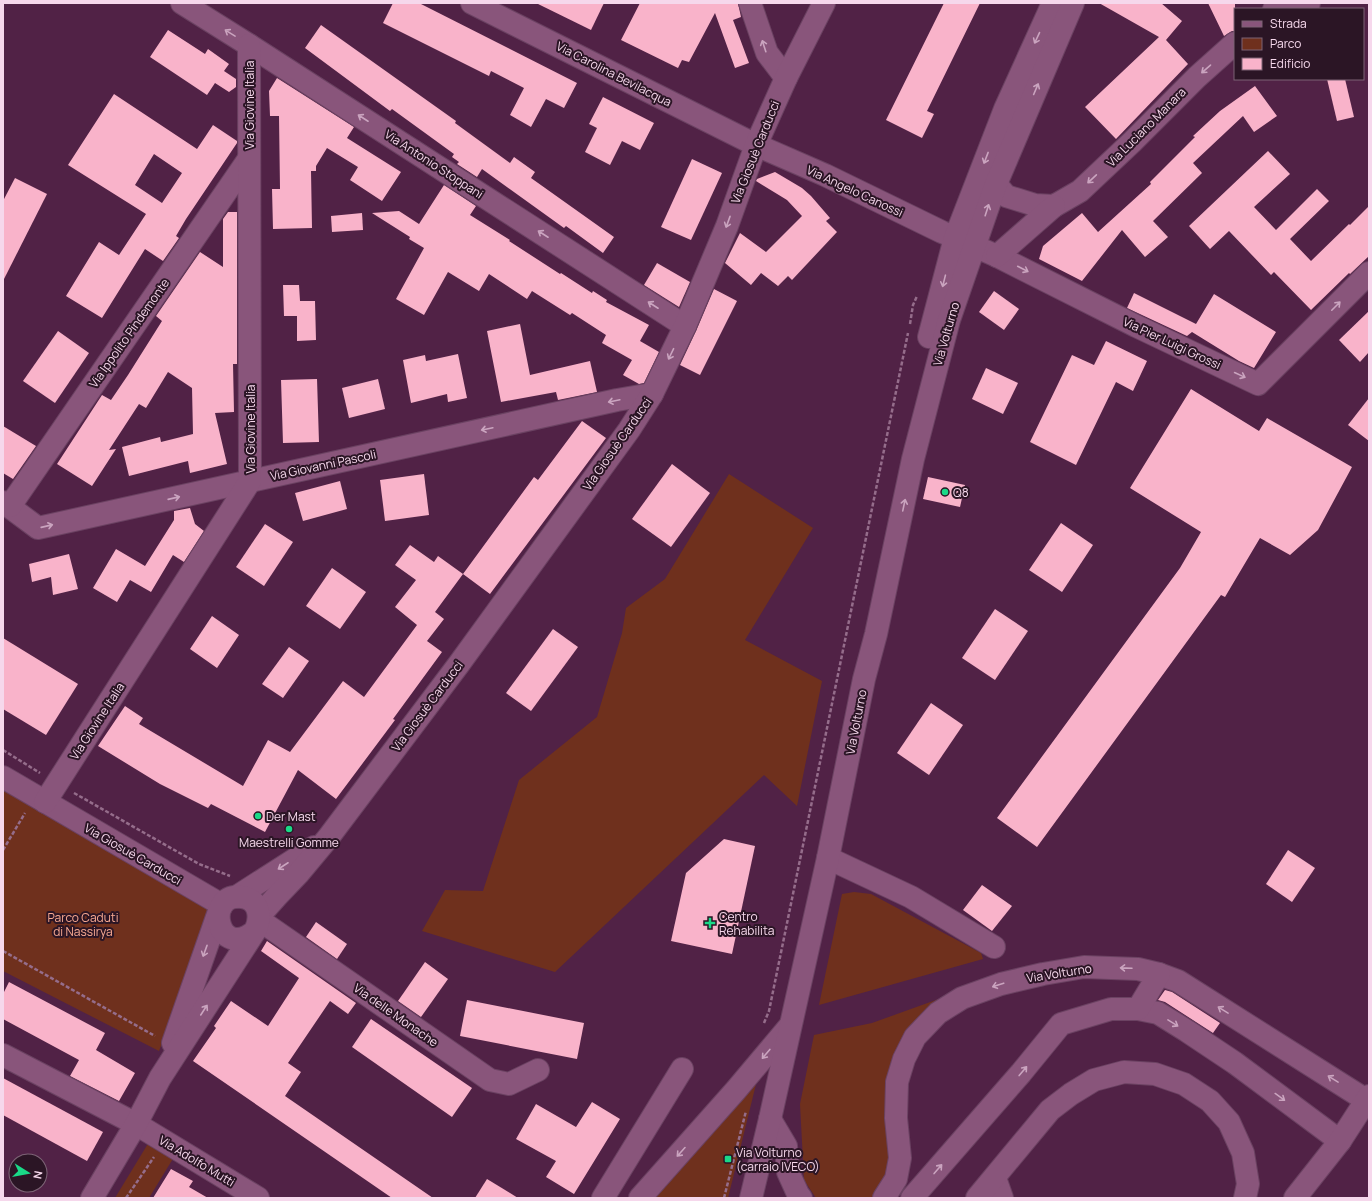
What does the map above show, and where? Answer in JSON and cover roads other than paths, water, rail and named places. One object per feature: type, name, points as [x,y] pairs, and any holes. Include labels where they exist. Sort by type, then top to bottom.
[{"type":"street","name":"Via Antonio Stoppani","points":[[182,3],[685,326]]},
{"type":"street","name":"Via Carolina Bevilacqua","points":[[472,3],[756,145]]},
{"type":"street","points":[[750,3],[766,53],[786,78]]},
{"type":"street","name":"Via Giosuè Carducci","points":[[328,838],[227,898],[218,921],[221,929],[226,934],[234,938],[241,939],[248,937],[277,896],[298,874],[328,838],[459,664],[629,430],[652,394],[685,326],[727,226],[756,145],[786,78],[824,3]]},
{"type":"street","name":"Via Volturno","points":[[864,679],[863,634],[899,459],[955,238],[1005,109],[1053,3]]},
{"type":"street","name":"Via Volturno","points":[[751,1198],[828,858],[864,679],[876,634],[913,459],[949,320],[996,184],[1073,3]]},
{"type":"street","points":[[1275,8],[1278,6],[1309,3]]},
{"type":"street","name":"Via Luciano Manara","points":[[997,256],[1054,206],[1080,190],[1132,142],[1197,77],[1234,44]]},
{"type":"street","name":"Via Giovine Italia","points":[[36,805],[250,481],[248,160],[249,45]]},
{"type":"street","name":"Via Angelo Canossi","points":[[756,145],[825,175],[955,238]]},
{"type":"street","name":"Via Ippolito Pindemonte","points":[[6,504],[248,160]]},
{"type":"street","points":[[996,184],[1006,196],[1035,205],[1054,206]]},
{"type":"street","name":"Via Pier Luigi Grossi","points":[[955,238],[997,256],[1136,326],[1258,384],[1367,280]]},
{"type":"street","name":"Via Giovanni Pascoli","points":[[6,504],[38,528],[617,400],[652,394]]},
{"type":"street","name":"Via Giosuè Carducci","points":[[3,777],[36,805],[227,898],[243,897],[252,901],[257,907],[258,923],[160,1078],[136,1124],[92,1198]]},
{"type":"street","points":[[828,858],[911,897],[994,947]]},
{"type":"street","name":"Via Giosuè Carducci","points":[[160,1078],[227,898]]},
{"type":"street","name":"Via delle Monache","points":[[258,923],[268,926],[490,1080],[509,1084],[538,1070]]},
{"type":"street","name":"Via Volturno","points":[[884,1198],[896,1179],[900,1158],[896,1118],[897,1082],[904,1059],[914,1037],[938,1013],[962,998],[1001,984],[1043,974],[1084,967],[1138,969],[1160,974],[1178,981],[1367,1098]]},
{"type":"street","points":[[1138,1009],[1160,974]]},
{"type":"street","points":[[912,1198],[1021,1073],[1061,1024],[1111,1009],[1138,1009],[1158,1013],[1235,1063],[1340,1141]]},
{"type":"street","points":[[640,1198],[736,1090],[791,1024]]},
{"type":"street","name":"Via Adolfo Mutti","points":[[3,1055],[136,1124],[258,1198]]},
{"type":"street","points":[[603,1198],[682,1069]]},
{"type":"street","points":[[977,1198],[1050,1110],[1071,1094],[1094,1080],[1124,1072],[1155,1074],[1184,1084],[1210,1101],[1229,1122],[1243,1153],[1248,1184],[1245,1198]]},
{"type":"street","points":[[1296,1198],[1340,1141],[1367,1098]]},
{"type":"street","points":[[770,1118],[786,1146],[788,1172],[801,1198]]},
{"type":"street","points":[[995,1178],[1002,1198]]},
{"type":"place","name":"Q8","points":[[945,492]]},
{"type":"place","name":"Der Mast","points":[[258,816]]},
{"type":"place","name":"Maestrelli Gomme","points":[[289,829]]},
{"type":"place","name":"Centro Rehabilita","points":[[710,923]]},
{"type":"place","name":"Via Volturno (carraio IVECO)","points":[[728,1159]]},
{"type":"park label","name":"Parco Caduti di Nassirya","points":[[83,924]]}]
